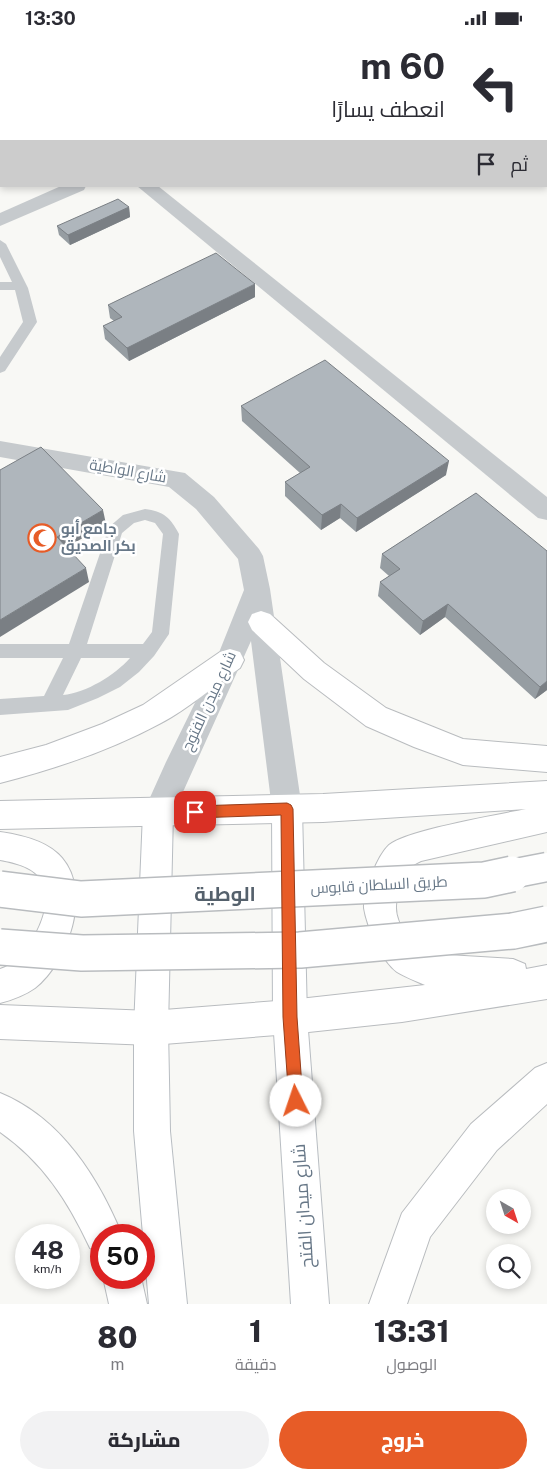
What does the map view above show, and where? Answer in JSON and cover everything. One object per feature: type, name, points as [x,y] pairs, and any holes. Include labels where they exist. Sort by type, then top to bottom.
[{"type":"main road","points":[[261,622],[314,671],[376,717],[424,738],[463,752],[547,759]]},
{"type":"main road","points":[[0,770],[47,758],[112,733],[153,714],[230,660]]},
{"type":"main road","points":[[0,815],[287,809],[547,794]]},
{"type":"main road","name":"شارع ميدان الفتح","points":[[287,809],[290,1017],[310,1304]]},
{"type":"main road","points":[[158,813],[151,1028],[152,1131],[168,1304]]},
{"type":"main road","points":[[547,818],[418,847],[400,855],[387,873],[380,907],[388,935],[408,960],[430,970],[547,980]]},
{"type":"main road","points":[[0,846],[26,851],[49,865],[61,887],[61,907],[56,927],[37,963],[24,976],[0,986]]},
{"type":"main road","name":"طريق السلطان قابوس","points":[[0,889],[81,899],[484,880],[547,867]]},
{"type":"main road","points":[[0,947],[82,953],[300,950],[513,931],[547,924]]},
{"type":"main road","points":[[0,1022],[151,1028],[290,1017],[402,1005],[547,980]]},
{"type":"main road","points":[[388,1304],[415,1226],[484,1137],[547,1081]]},
{"type":"main road","points":[[0,1111],[18,1122],[62,1163],[98,1224]]},
{"type":"main road","points":[[125,1289],[128,1304]]},
{"type":"street","points":[[0,220],[75,187]]},
{"type":"street","points":[[147,187],[547,511]]},
{"type":"street","name":"شارع الواطية","points":[[0,449],[176,479],[205,503],[250,556],[257,589],[287,809]]},
{"type":"street","name":"شارع ميدن الفتوح","points":[[158,813],[176,771],[230,660],[257,589]]},
{"type":"lane","points":[[0,244],[20,286],[30,322],[0,368]]},
{"type":"lane","points":[[0,286],[20,286]]},
{"type":"lane","points":[[0,707],[68,702],[92,693],[114,682],[133,667],[148,651],[160,634],[171,534],[165,521],[142,514],[125,519],[115,531],[76,650],[50,703]]},
{"type":"lane","points":[[0,651],[148,651]]},
{"type":"building","points":[[118,199],[129,207],[68,235],[57,226]]},
{"type":"building","points":[[216,253],[255,284],[127,348],[103,326],[122,317],[108,305]]},
{"type":"building","points":[[325,360],[449,461],[357,518],[341,504],[322,515],[285,482],[310,467],[241,406]]},
{"type":"building","name":"جامع أبو بكر الصديق","points":[[41,447],[103,510],[57,537],[86,568],[0,620],[0,470]]},
{"type":"building","points":[[476,493],[547,551],[547,681],[540,687],[448,604],[423,621],[380,582],[400,569],[382,554]]},
{"type":"place","name":"جامع أبو بكر الصديق","points":[[42,538]]},
{"type":"district","name":"الوطية","points":[[225,894]]},
{"type":"route","points":[[195,812],[287,809],[290,1017],[296,1101]]}]
